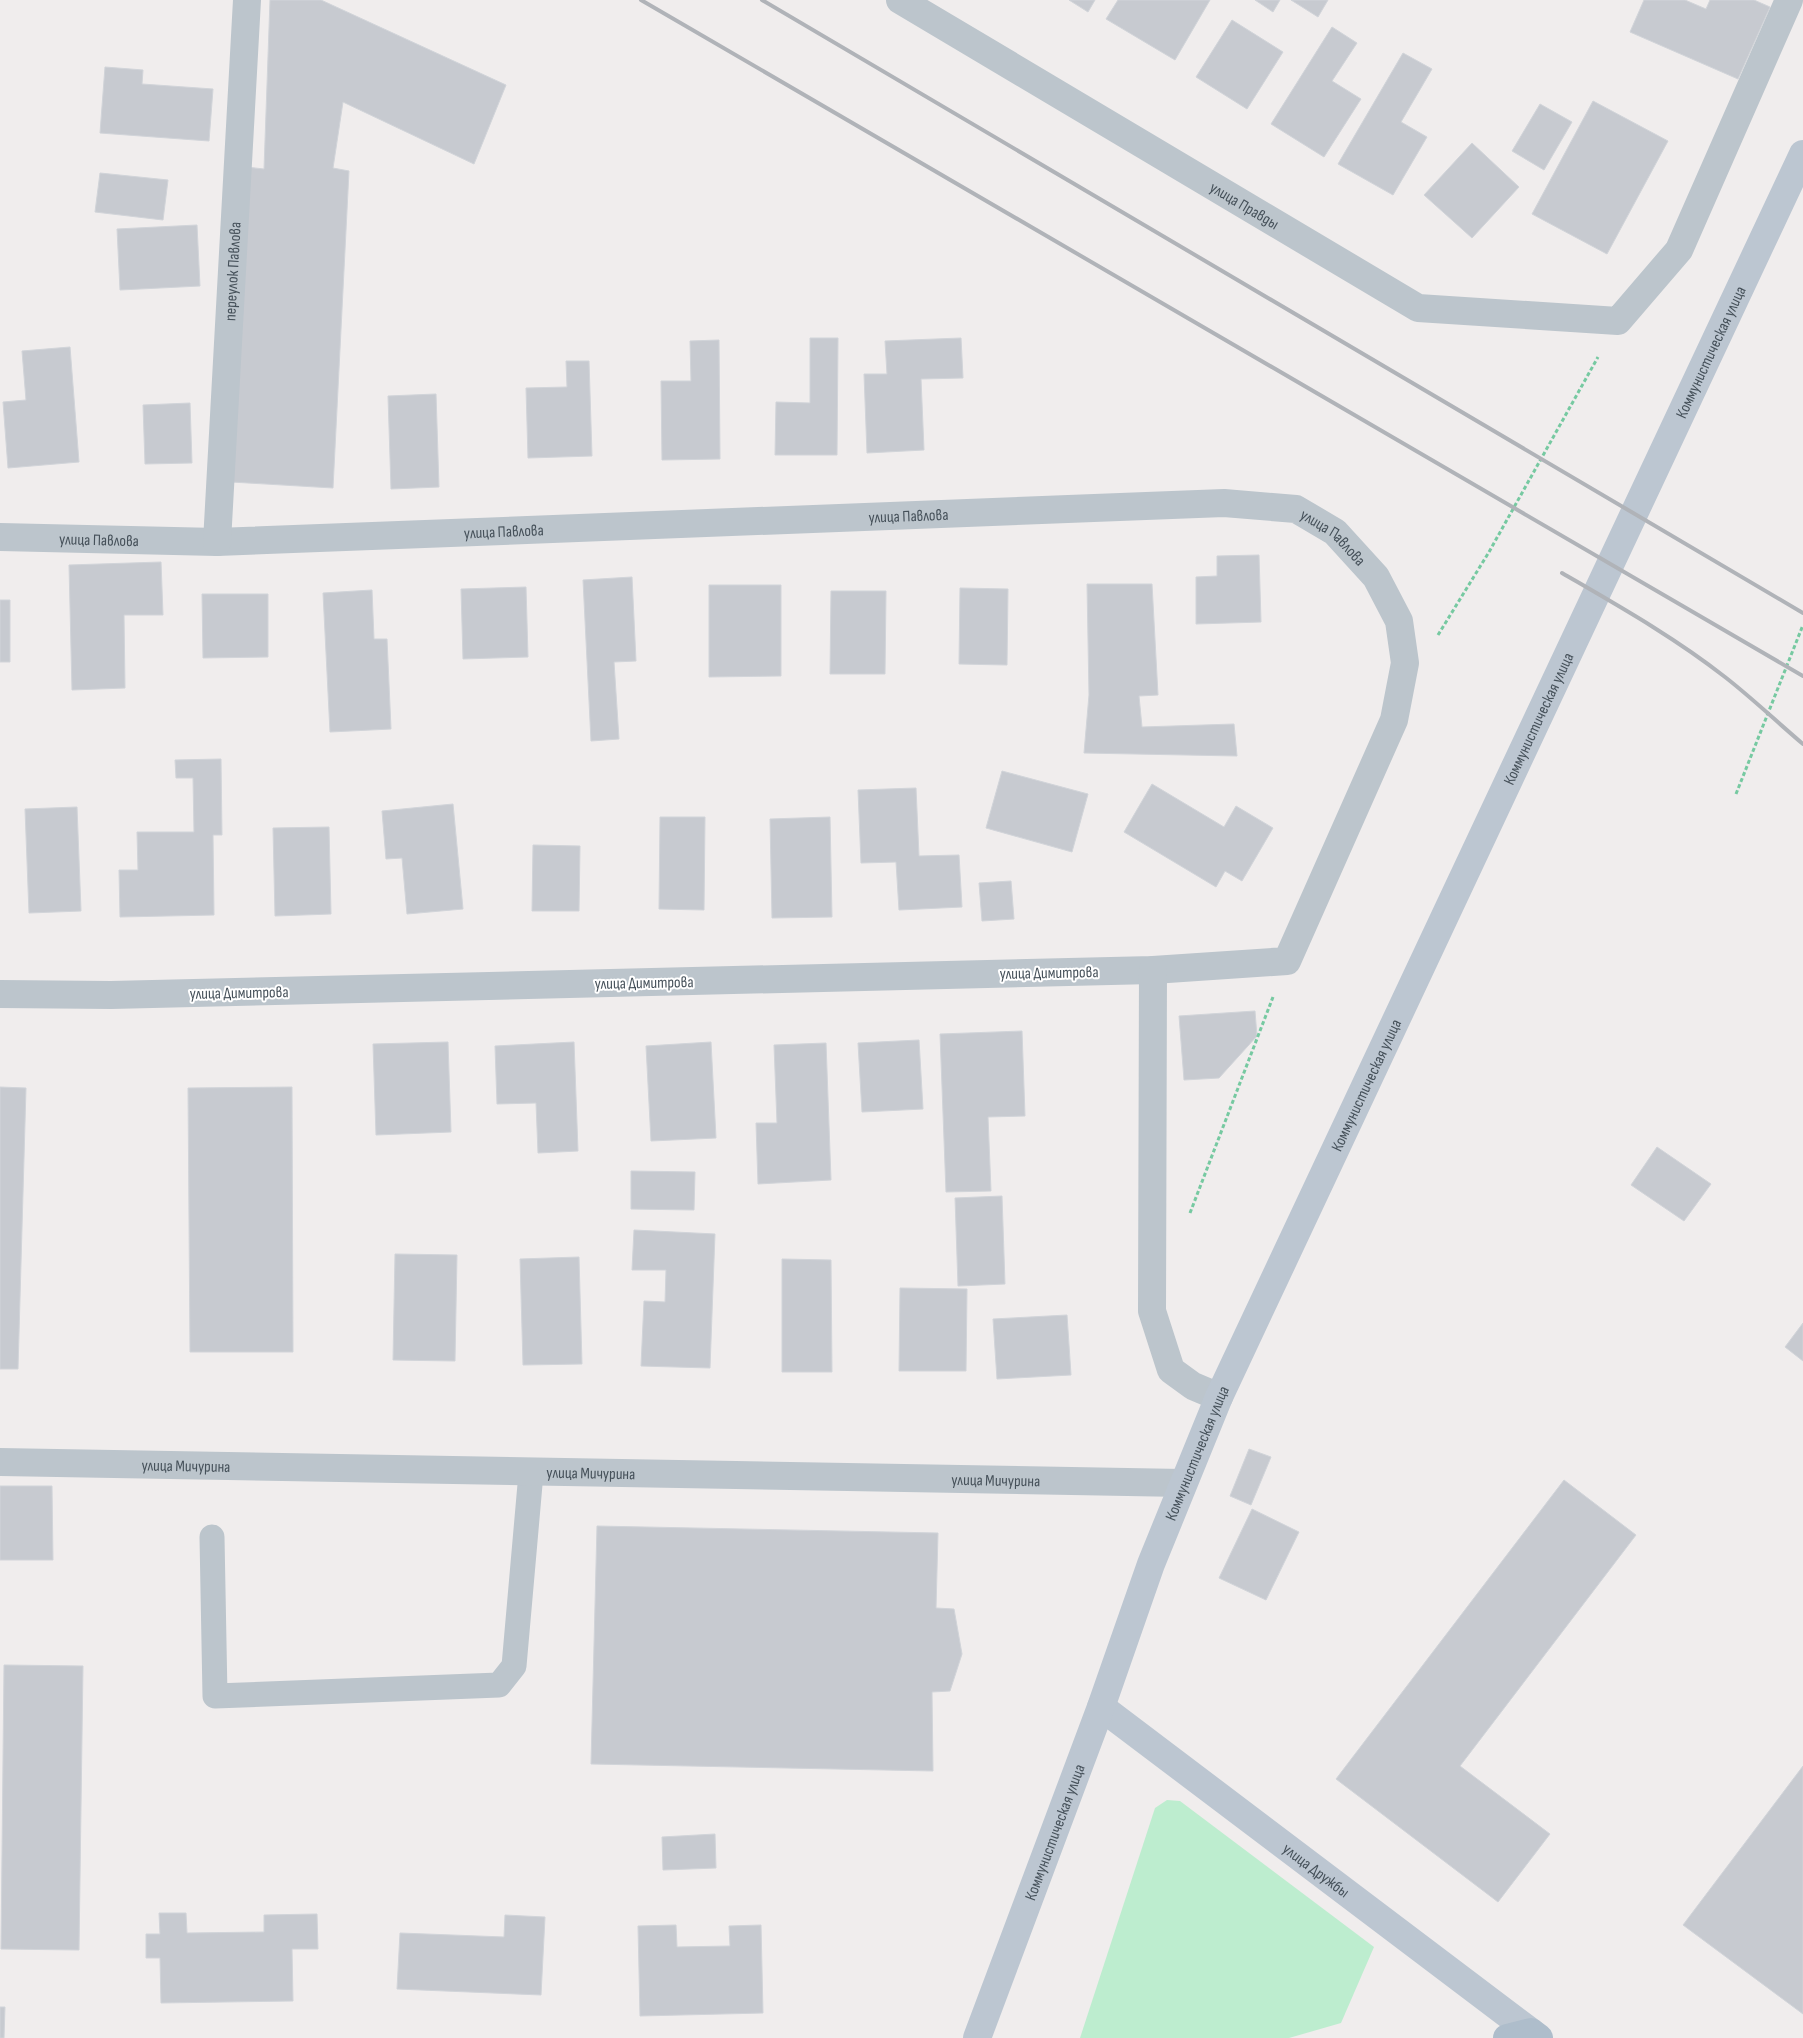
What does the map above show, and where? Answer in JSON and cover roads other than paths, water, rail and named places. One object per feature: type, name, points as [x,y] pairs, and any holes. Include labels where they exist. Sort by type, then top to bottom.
[{"type":"main road","name":"Коммунистическая улица","points":[[978,2038],[1101,1707],[1151,1564],[1219,1397],[1803,154]]},
{"type":"main road","name":"улица Дружбы","points":[[1101,1707],[1526,2036]]},
{"type":"street","name":"переулок Павлова","points":[[217,542],[247,0]]},
{"type":"street","name":"улица Правды","points":[[900,0],[1418,308],[1618,321],[1679,250],[1789,0]]},
{"type":"street","name":"улица Павлова","points":[[0,537],[217,542],[1224,503],[1296,510],[1335,532],[1376,577],[1398,621],[1405,664],[1394,720],[1287,961]]},
{"type":"street","name":"улица Димитрова","points":[[0,994],[111,995],[1153,970],[1287,961]]},
{"type":"street","points":[[1153,970],[1152,1311],[1171,1370],[1193,1386],[1219,1397]]},
{"type":"street","name":"улица Мичурина","points":[[0,1462],[531,1473],[1183,1483]]},
{"type":"lane","points":[[212,1537],[215,1696],[498,1684],[514,1666],[531,1473]]},
{"type":"railway","points":[[641,0],[1803,676]]},
{"type":"railway","points":[[762,0],[1803,613]]},
{"type":"railway","points":[[1562,573],[1645,622],[1706,662],[1745,693],[1803,744]]}]
